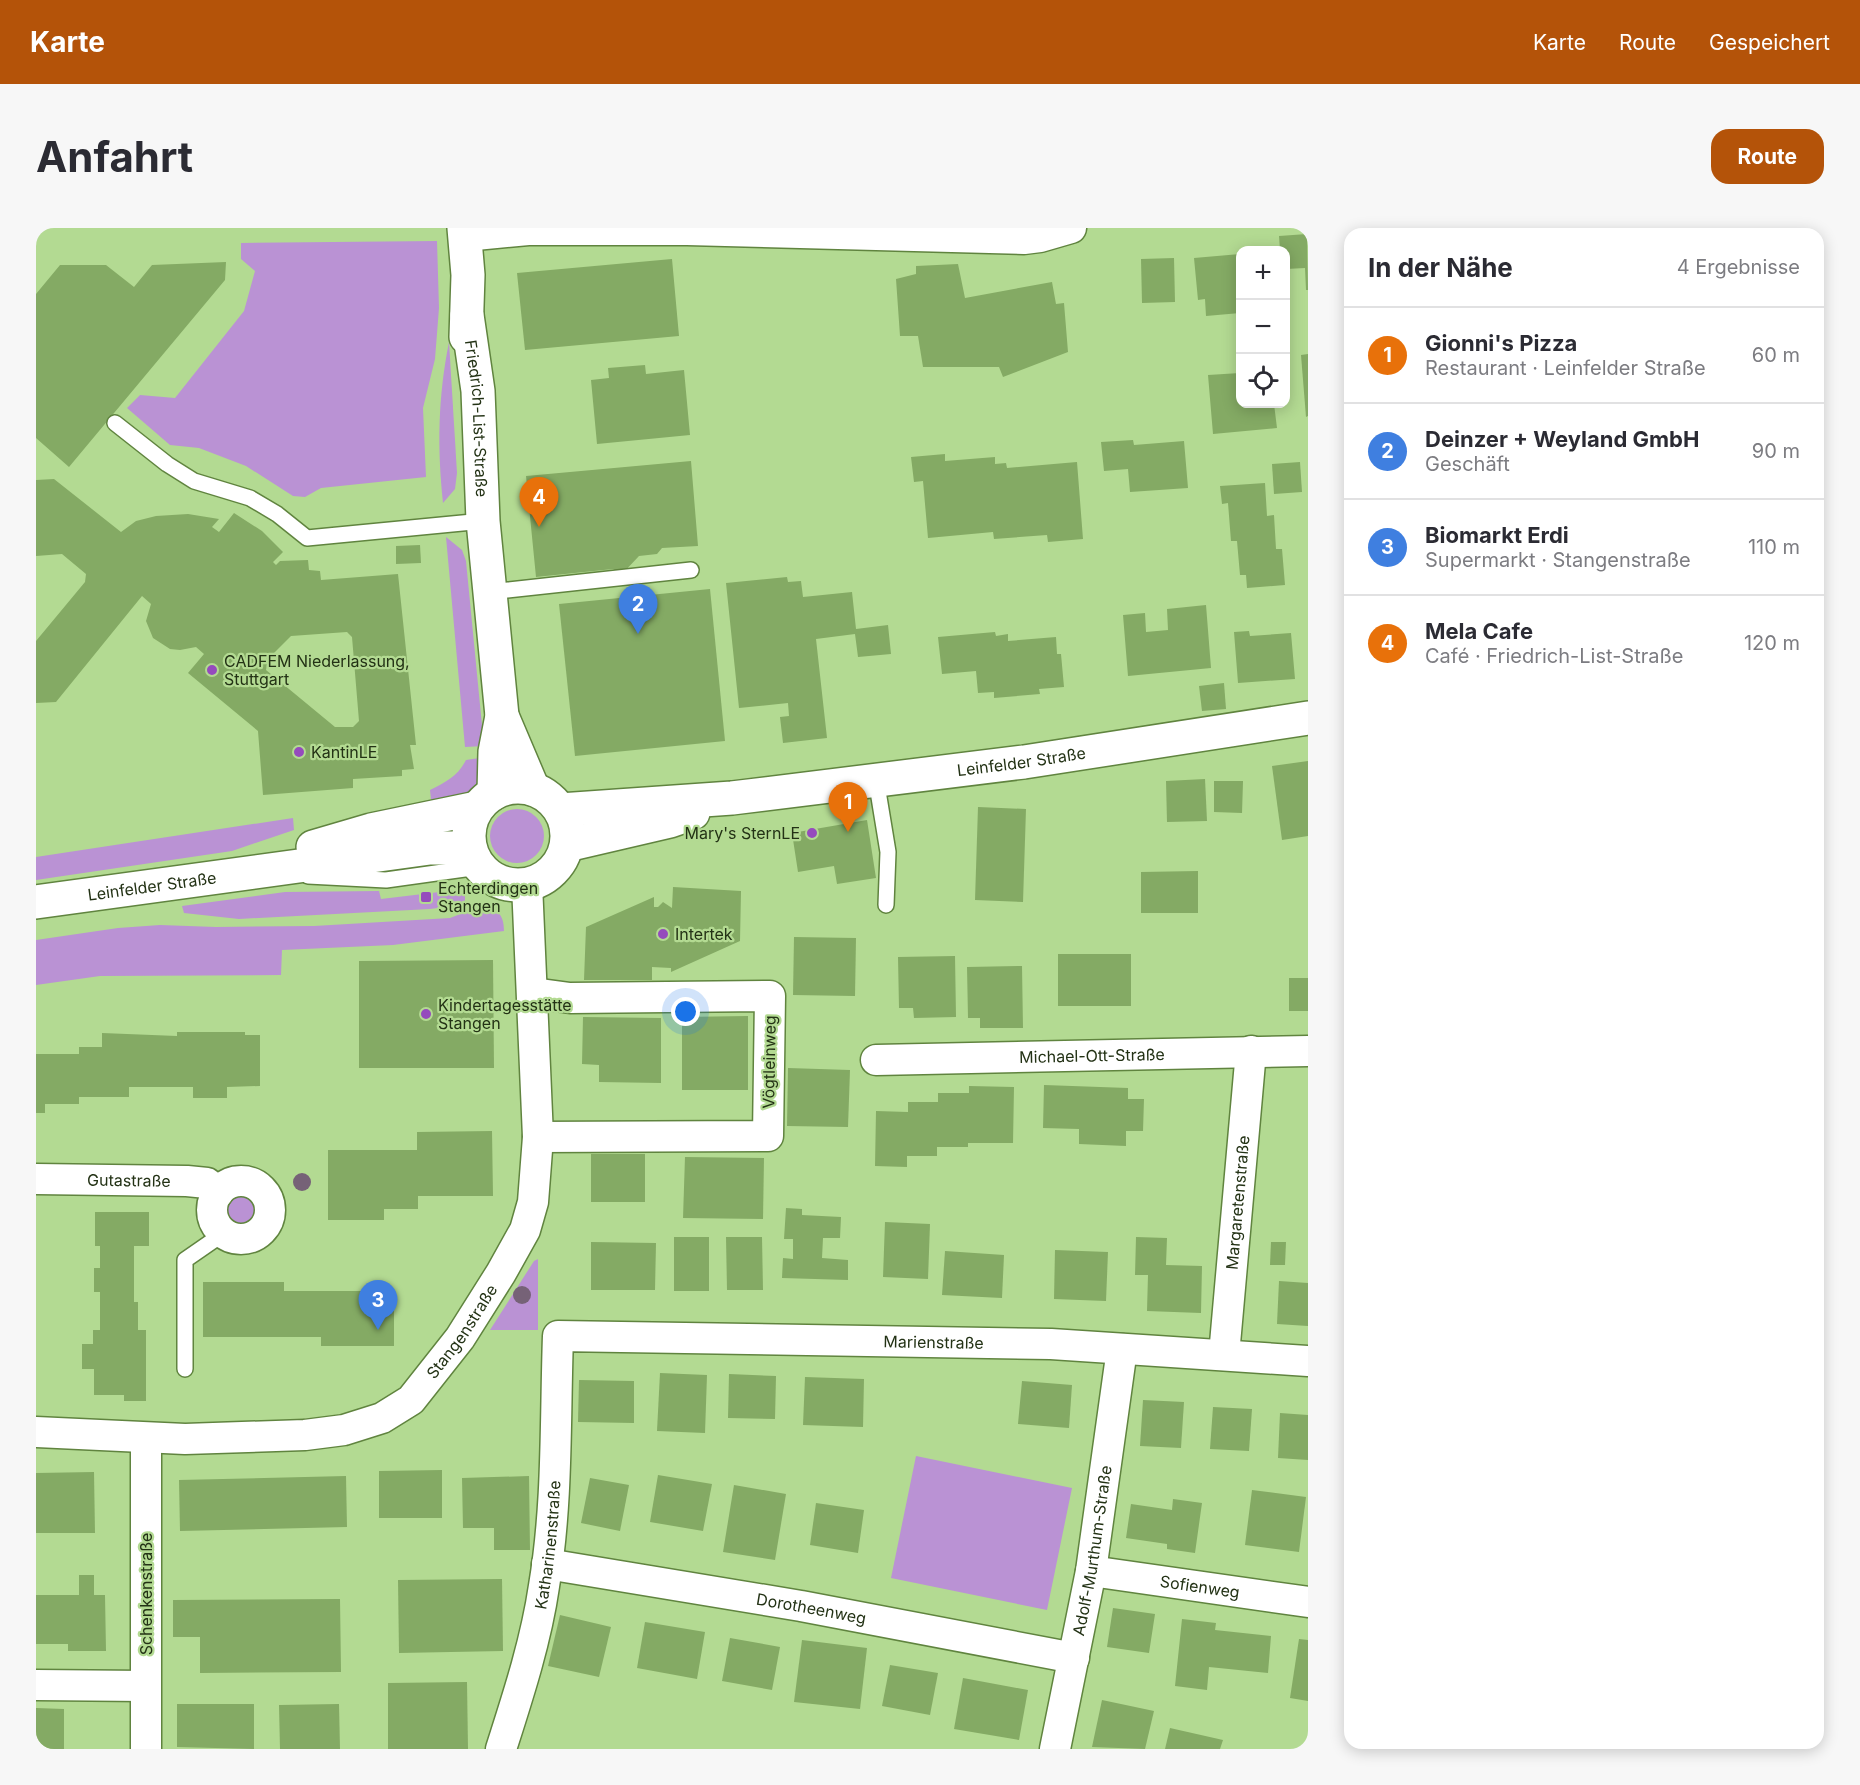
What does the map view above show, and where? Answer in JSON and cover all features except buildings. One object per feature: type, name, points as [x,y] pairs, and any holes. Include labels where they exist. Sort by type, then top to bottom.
[{"type":"main road","name":"Friedrich-List-Straße","points":[[465,232],[467,315],[463,378],[470,449],[483,521],[502,716],[485,801]]},
{"type":"main road","name":"Friedrich-List-Straße","points":[[502,716],[533,789]]},
{"type":"main road","name":"Leinfelder Straße","points":[[560,810],[732,798],[1023,762],[1308,718]]},
{"type":"main road","name":"Leinfelder Straße","points":[[266,870],[318,845],[485,801],[513,787],[533,789]]},
{"type":"main road","points":[[485,801],[470,827],[475,857],[493,878],[509,885],[527,885],[541,880],[553,871],[567,845],[566,827],[560,810],[548,797],[533,789]]},
{"type":"main road","name":"Leinfelder Straße","points":[[567,845],[670,821],[732,798]]},
{"type":"main road","name":"Leinfelder Straße","points":[[36,902],[430,848],[475,857]]},
{"type":"street","points":[[465,232],[687,230],[1024,239],[1071,228]]},
{"type":"street","name":"Stangenstraße","points":[[36,1432],[146,1439],[266,1438],[344,1430],[382,1418],[411,1400],[460,1338],[525,1230],[537,1174],[538,1137],[527,885]]},
{"type":"street","name":"Vögtleinweg","points":[[533,993],[570,998],[770,996],[768,1136],[538,1137]]},
{"type":"street","name":"Margaretenstraße","points":[[1224,1355],[1251,1051]]},
{"type":"street","name":"Michael-Ott-Straße","points":[[876,1060],[1308,1051]]},
{"type":"street","name":"Gutastraße","points":[[36,1179],[187,1181],[207,1183],[218,1192]]},
{"type":"street","points":[[233,1182],[252,1183],[260,1187],[270,1203],[267,1222],[254,1236],[238,1238],[224,1233],[213,1218],[212,1209],[218,1192],[233,1182]]},
{"type":"street","name":"Marienstraße","points":[[558,1336],[1051,1344],[1308,1361]]},
{"type":"street","name":"Katharinenstraße","points":[[501,1749],[523,1678],[548,1564],[553,1503],[558,1336]]},
{"type":"street","name":"Adolf-Murthum-Straße","points":[[1055,1749],[1091,1571],[1122,1349]]},
{"type":"street","name":"Schenkenstraße","points":[[146,1439],[146,1749]]},
{"type":"street","name":"Dorotheenweg","points":[[548,1564],[801,1606],[1074,1658]]},
{"type":"street","name":"Sofienweg","points":[[1091,1571],[1308,1602]]},
{"type":"street","points":[[36,1685],[146,1686]]},
{"type":"lane","points":[[115,423],[167,464],[194,481],[250,498],[277,514],[307,538],[483,521]]},
{"type":"lane","points":[[490,592],[691,570]]},
{"type":"lane","points":[[876,779],[888,852],[886,905]]},
{"type":"lane","points":[[185,1369],[185,1260],[224,1233]]},
{"type":"shaded area","points":[[437,241],[439,308],[435,359],[423,408],[426,477],[321,488],[305,497],[293,496],[246,466],[199,448],[170,445],[127,408],[140,395],[175,398],[244,311],[255,271],[241,259],[241,243]]},
{"type":"shaded area","points":[[449,342],[457,473],[455,489],[443,503],[440,422]]},
{"type":"shaded area","points":[[446,537],[462,550],[466,561],[484,746],[465,747]]},
{"type":"shaded area","points":[[486,757],[478,781],[469,793],[432,808],[430,790],[455,774],[466,760]]},
{"type":"shaded area","points":[[512,809],[522,809],[532,813],[540,821],[544,836],[540,851],[532,859],[522,863],[512,863],[502,859],[494,851],[490,841],[490,831],[494,821],[502,813]]},
{"type":"shaded area","points":[[293,818],[294,830],[232,851],[36,880],[36,857]]},
{"type":"shaded area","points":[[379,891],[381,899],[448,891],[465,893],[465,901],[460,905],[430,909],[239,919],[184,913],[182,906],[285,892]]},
{"type":"shaded area","points":[[479,907],[495,910],[503,920],[504,931],[393,945],[282,950],[281,975],[100,976],[36,985],[36,940],[118,928],[160,925],[314,926],[450,918]]},
{"type":"shaded area","points":[[242,1191],[254,1197],[260,1209],[254,1221],[242,1227],[230,1221],[224,1209],[230,1197]]},
{"type":"shaded area","points":[[538,1259],[538,1330],[490,1330],[534,1261]]},
{"type":"shaded area","points":[[916,1456],[1072,1488],[1047,1610],[891,1578]]},
{"type":"place","name":"Mela Cafe","points":[[539,527]]},
{"type":"place","name":"Deinzer + Weyland GmbH","points":[[638,634]]},
{"type":"place","name":"CADFEM Niederlassung, Stuttgart","points":[[212,670]]},
{"type":"place","name":"KantinLE","points":[[299,752]]},
{"type":"place","name":"Gionni's Pizza","points":[[848,832]]},
{"type":"place","name":"Mary's SternLE","points":[[812,833]]},
{"type":"place","name":"Echterdingen Stangen","points":[[426,897]]},
{"type":"place","name":"Intertek","points":[[663,934]]},
{"type":"place","name":"Kindertagesstätte Stangen","points":[[426,1014]]},
{"type":"place","name":"Biomarkt Erdi","points":[[378,1330]]}]
